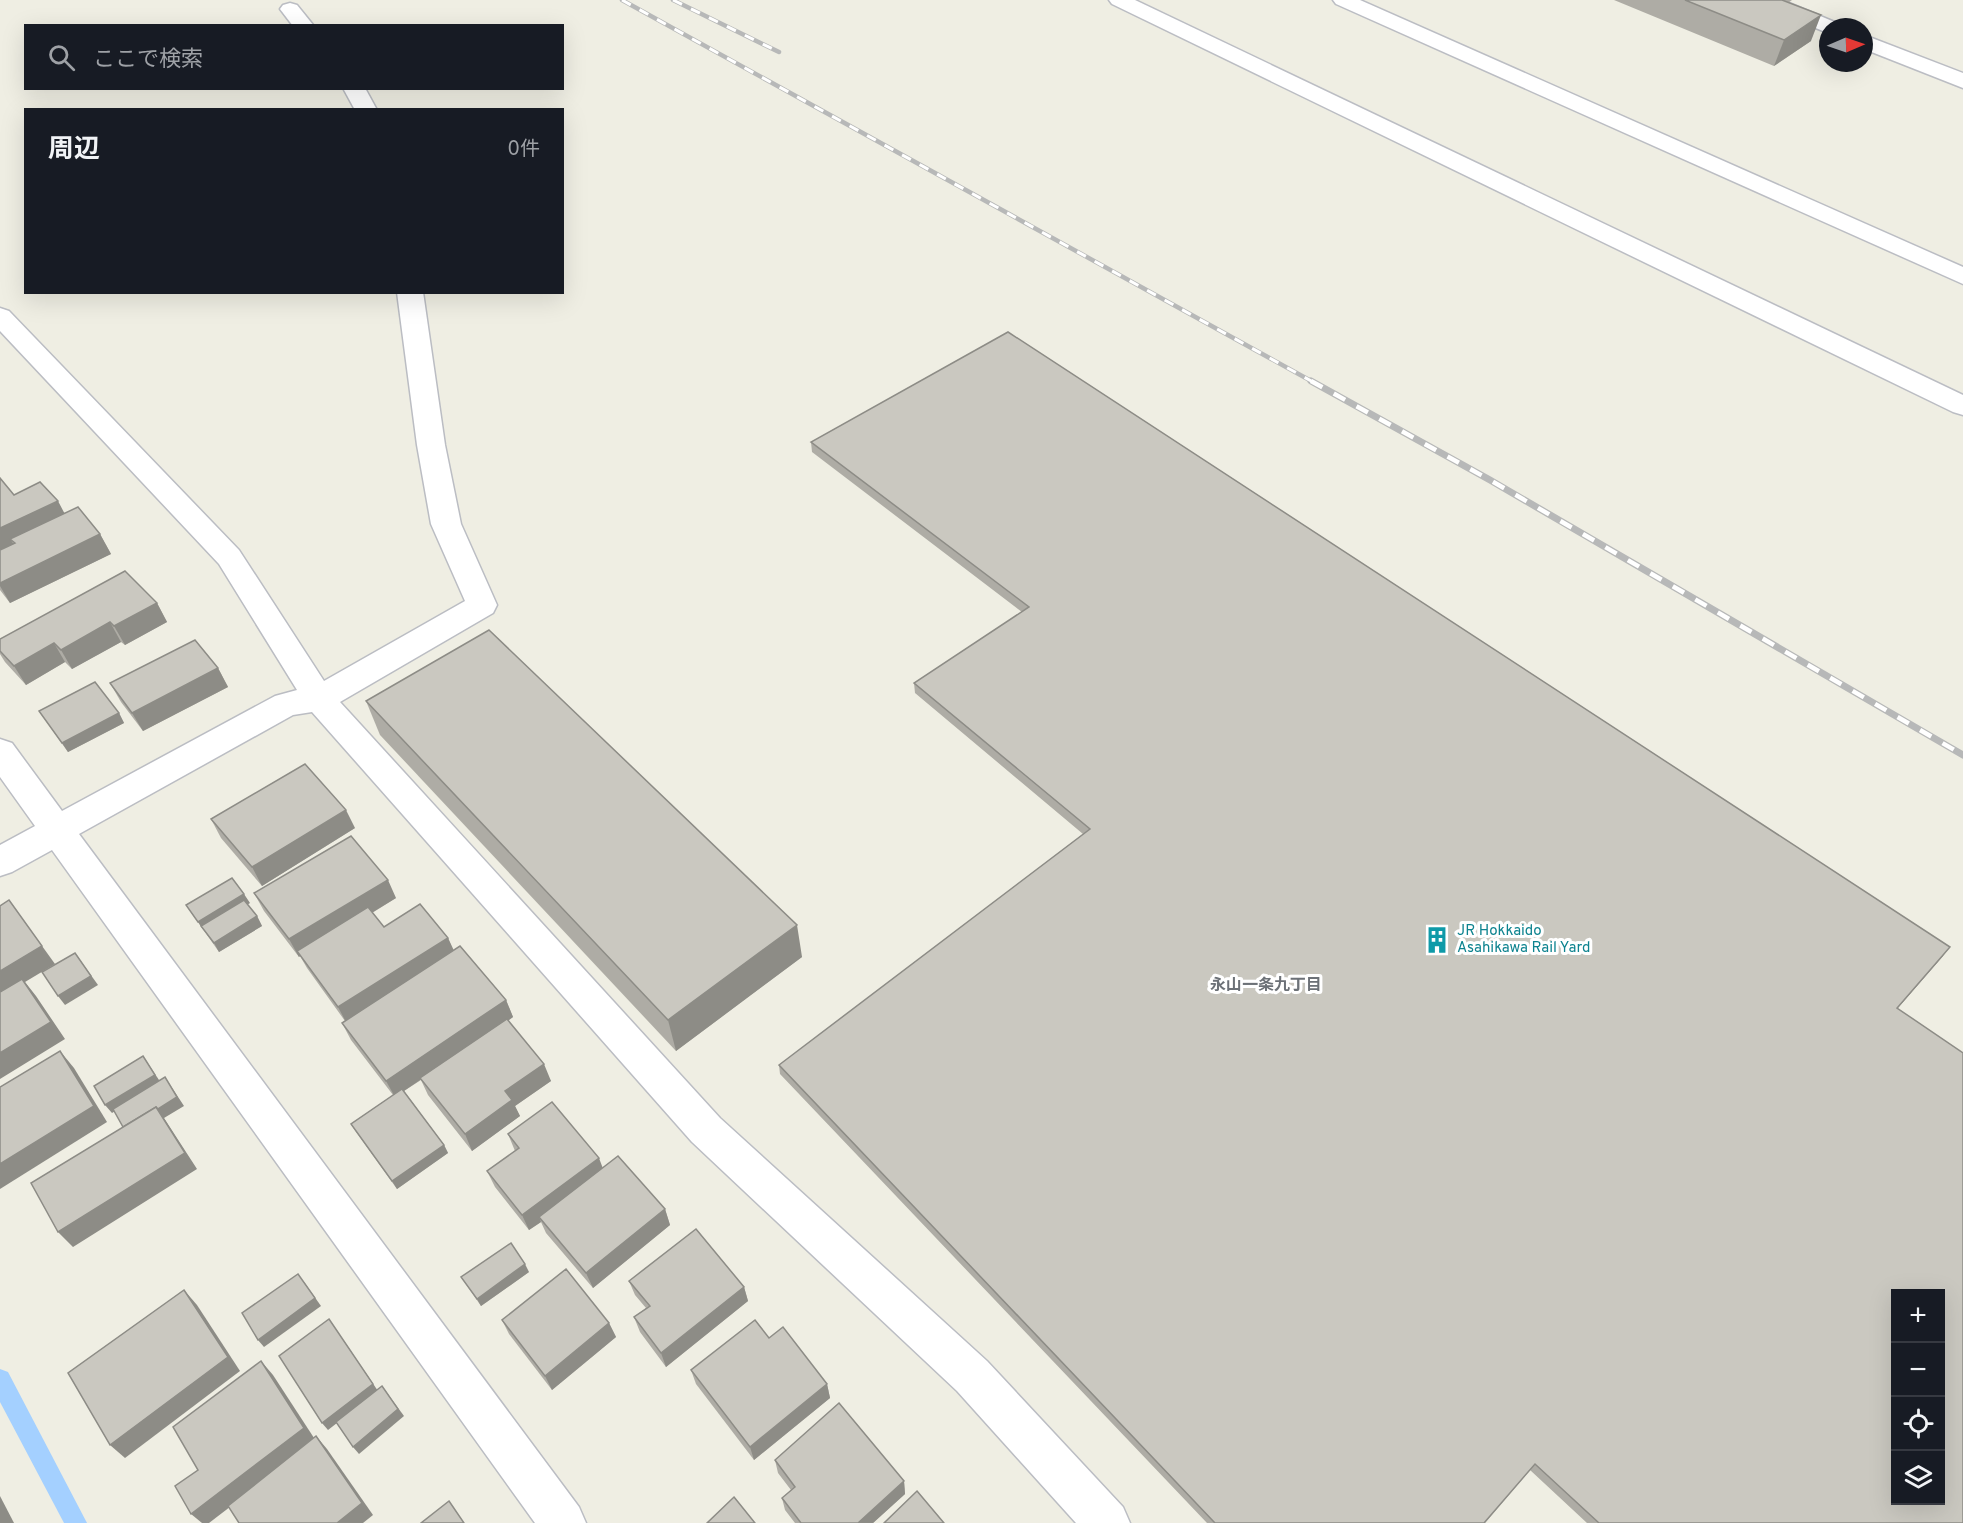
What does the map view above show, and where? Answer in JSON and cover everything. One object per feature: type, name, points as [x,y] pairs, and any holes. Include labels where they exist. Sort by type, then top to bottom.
[{"type":"street","points":[[1119,0],[1963,406]]},
{"type":"street","points":[[1343,0],[1963,276]]},
{"type":"street","points":[[1764,0],[1819,22]]},
{"type":"street","points":[[290,9],[302,24]]},
{"type":"street","points":[[1873,45],[1963,81]]},
{"type":"street","points":[[355,90],[365,108]]},
{"type":"street","points":[[0,861],[482,605],[446,524],[431,445],[410,294]]},
{"type":"street","points":[[0,316],[229,557],[302,701],[706,1130],[972,1376],[1107,1523]]},
{"type":"street","points":[[0,752],[563,1523]]},
{"type":"building","points":[[1685,0],[1782,0],[1821,15],[1784,40]]},
{"type":"building","name":"JR Hokkaido Asahikawa Rail Yard","points":[[1008,332],[1950,947],[1897,1008],[1963,1053],[1963,1523],[1599,1523],[1535,1464],[1484,1523],[1215,1523],[779,1065],[1090,829],[914,683],[1029,607],[811,442]]},
{"type":"building","points":[[0,478],[14,495],[40,482],[58,501],[0,528]]},
{"type":"building","points":[[78,507],[100,534],[0,583],[0,550],[15,543],[10,539]]},
{"type":"building","points":[[125,571],[157,603],[114,626],[110,622],[61,650],[54,643],[14,666],[0,651],[0,639]]},
{"type":"building","points":[[489,630],[797,925],[668,1020],[366,701]]},
{"type":"building","points":[[195,640],[218,668],[132,713],[110,683]]},
{"type":"building","points":[[95,682],[119,713],[62,743],[39,711]]},
{"type":"building","points":[[305,764],[346,810],[252,867],[211,819]]},
{"type":"building","points":[[351,836],[388,880],[289,939],[254,893]]},
{"type":"building","points":[[232,878],[244,894],[198,922],[186,905]]},
{"type":"building","points":[[9,900],[42,946],[0,971],[0,906]]},
{"type":"building","points":[[244,900],[257,916],[214,943],[201,926]]},
{"type":"building","points":[[420,904],[448,938],[338,1007],[297,951],[368,907],[384,927]]},
{"type":"building","points":[[460,946],[506,1000],[386,1081],[342,1023]]},
{"type":"building","points":[[75,953],[91,976],[58,996],[42,972]]},
{"type":"building","points":[[22,979],[51,1022],[0,1053],[0,992]]},
{"type":"building","points":[[507,1019],[544,1064],[505,1091],[512,1100],[465,1134],[420,1078]]},
{"type":"building","points":[[60,1051],[94,1106],[0,1164],[0,1087]]},
{"type":"building","points":[[143,1056],[155,1075],[105,1105],[94,1086]]},
{"type":"building","points":[[165,1077],[177,1097],[123,1127],[113,1109]]},
{"type":"building","points":[[402,1089],[444,1145],[392,1181],[351,1124]]},
{"type":"building","points":[[552,1102],[599,1158],[522,1215],[487,1171],[519,1148],[508,1134]]},
{"type":"building","points":[[156,1107],[185,1153],[58,1232],[31,1183]]},
{"type":"building","points":[[618,1156],[665,1209],[586,1273],[539,1217]]},
{"type":"building","points":[[696,1229],[744,1287],[661,1353],[634,1317],[650,1306],[629,1281]]},
{"type":"building","points":[[511,1243],[525,1264],[477,1299],[461,1277]]},
{"type":"building","points":[[566,1269],[609,1323],[545,1376],[502,1320]]},
{"type":"building","points":[[298,1274],[315,1298],[258,1340],[242,1313]]},
{"type":"building","points":[[184,1290],[228,1357],[110,1445],[68,1373]]},
{"type":"building","points":[[329,1319],[373,1384],[322,1423],[279,1356]]},
{"type":"building","points":[[755,1320],[769,1338],[783,1327],[827,1384],[750,1447],[691,1370]]},
{"type":"building","points":[[261,1361],[304,1428],[191,1514],[175,1486],[198,1470],[173,1427]]},
{"type":"building","points":[[382,1386],[398,1409],[353,1447],[336,1422]]},
{"type":"building","points":[[839,1403],[904,1481],[858,1523],[801,1523],[782,1498],[795,1487],[775,1460]]},
{"type":"building","points":[[316,1436],[362,1503],[337,1523],[239,1523],[228,1506]]},
{"type":"building","points":[[917,1491],[944,1523],[884,1523]]},
{"type":"building","points":[[734,1497],[755,1523],[707,1523]]},
{"type":"building","points":[[449,1501],[464,1523],[421,1523]]},
{"type":"waterway","points":[[0,1380],[76,1523]]},
{"type":"railway","points":[[622,0],[1313,382]]},
{"type":"railway","points":[[673,0],[779,52]]},
{"type":"railway","points":[[1311,381],[1490,480],[1963,755]]},
{"type":"place","name":"JR Hokkaido Asahikawa Rail Yard","points":[[1437,940]]},
{"type":"district","name":"永山一条九丁目","points":[[1266,986]]}]
